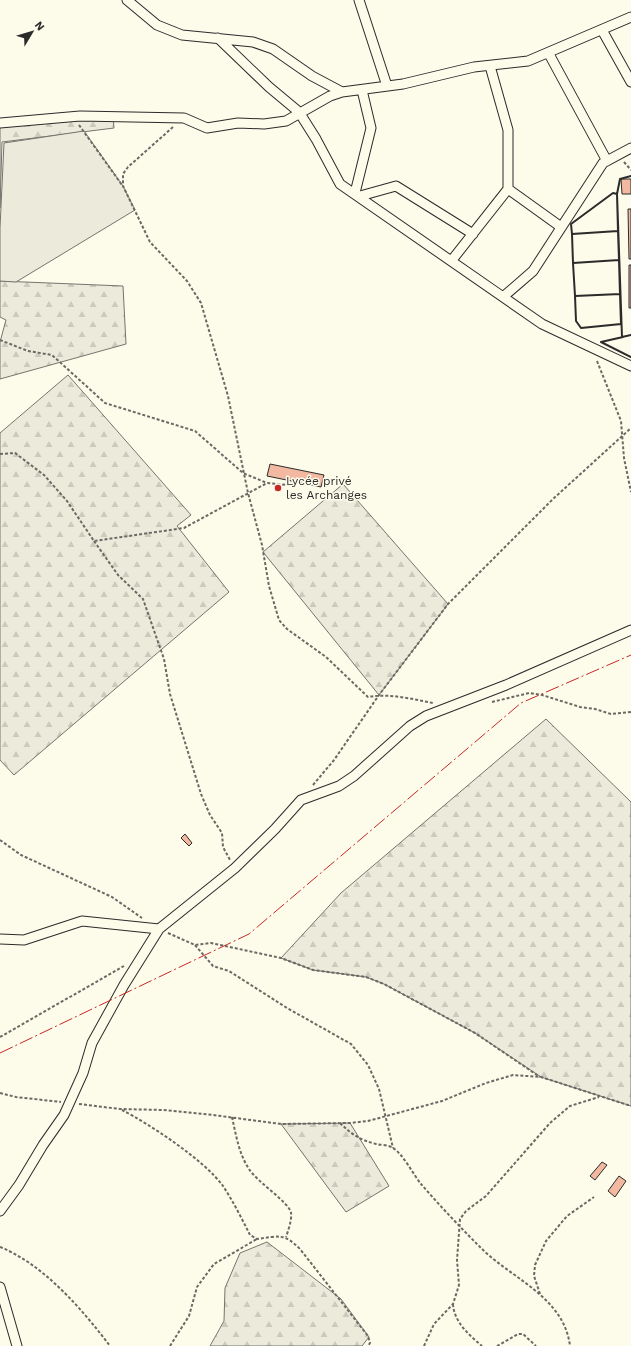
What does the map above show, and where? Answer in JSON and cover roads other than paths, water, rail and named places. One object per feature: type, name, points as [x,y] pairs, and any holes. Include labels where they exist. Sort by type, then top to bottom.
[{"type":"street","points":[[127,0],[157,25],[182,35],[254,42],[274,49],[312,76],[342,92]]},
{"type":"street","points":[[359,0],[387,86]]},
{"type":"street","points":[[0,123],[73,117],[184,118],[207,128],[238,123],[264,124],[286,121],[299,112],[330,96],[342,92],[387,86],[490,66],[528,61],[549,54],[631,17]]},
{"type":"street","points":[[602,30],[631,82]]},
{"type":"street","points":[[218,38],[269,87],[299,112],[340,184],[357,194],[542,324],[631,366]]},
{"type":"street","points":[[549,54],[607,160]]},
{"type":"street","points":[[452,260],[508,189],[508,130],[490,66]]},
{"type":"street","points":[[357,194],[371,128],[362,90]]},
{"type":"street","points":[[504,297],[534,270],[603,163],[631,148]]},
{"type":"street","points":[[357,194],[396,186],[473,234]]},
{"type":"street","points":[[508,189],[561,227]]},
{"type":"street","points":[[0,1210],[19,1185],[70,1103],[92,1043],[124,985],[160,929],[235,868],[275,829],[301,800],[339,786],[354,776],[410,726],[426,716],[451,707],[631,630]]},
{"type":"street","points":[[0,939],[24,940],[82,921],[160,929]]},
{"type":"street","points":[[0,1287],[17,1346]]},
{"type":"place","name":"Lycée privé les Archanges","points":[[278,488]]}]
